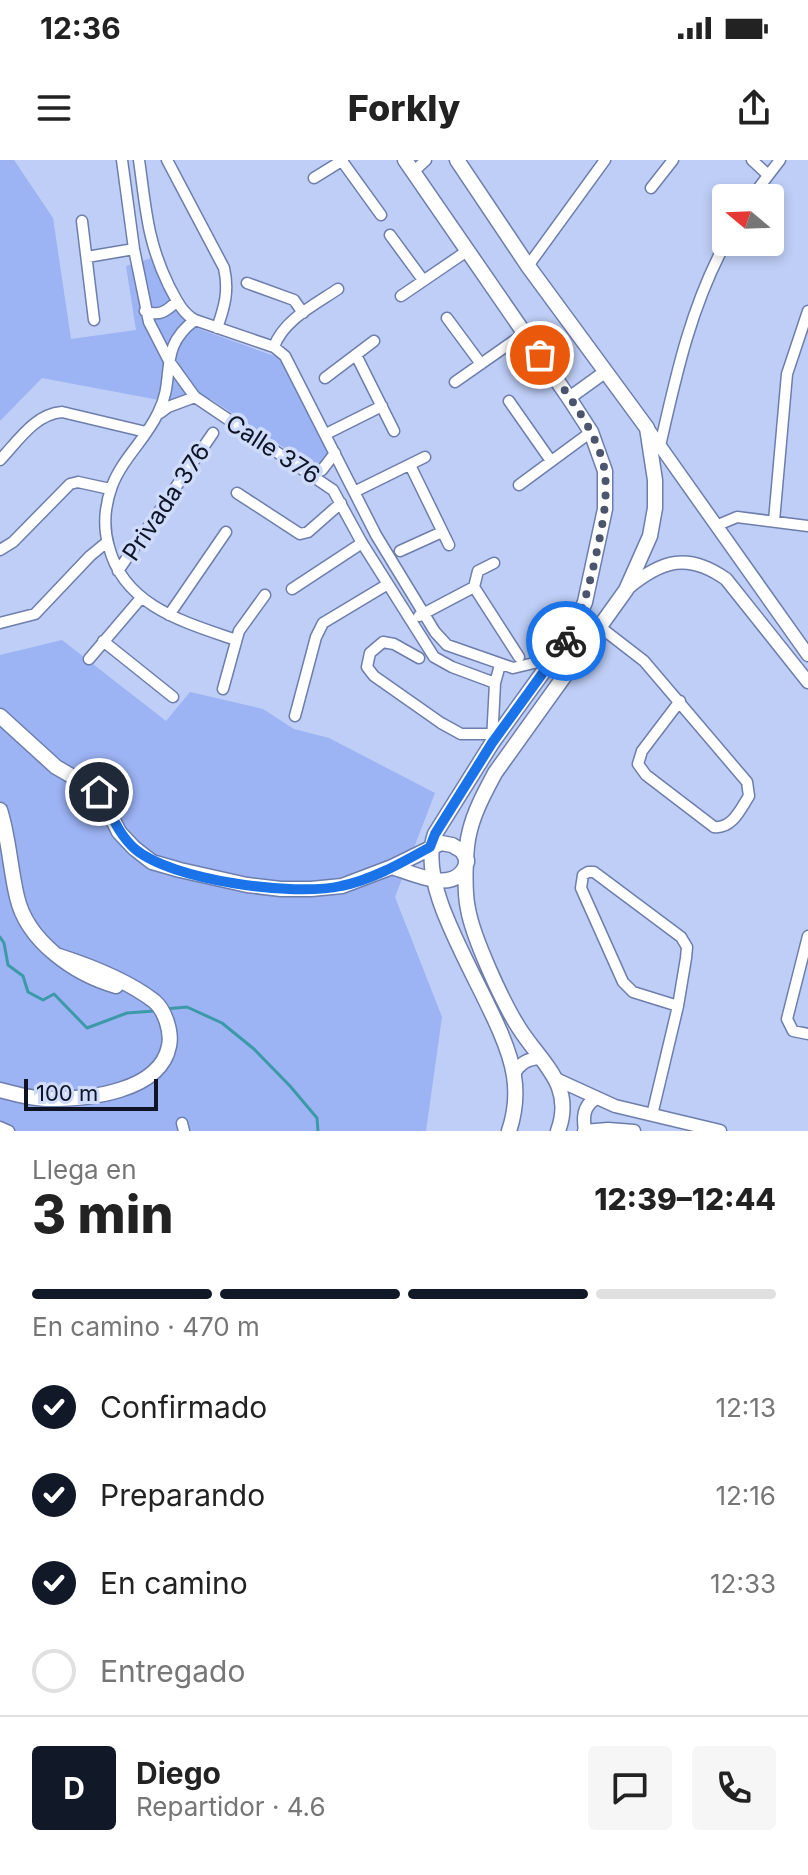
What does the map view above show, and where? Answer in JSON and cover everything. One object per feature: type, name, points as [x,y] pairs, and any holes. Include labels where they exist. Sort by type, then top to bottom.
[{"type":"main road","points":[[457,160],[528,266],[647,428],[655,480],[655,508],[650,536],[626,590],[495,773],[468,833],[467,908],[477,940],[517,1025],[558,1080],[562,1099],[558,1131]]},
{"type":"main road","points":[[409,166],[591,432],[605,471],[605,509],[585,602],[572,632],[492,739],[430,847],[429,862],[438,896],[514,1073],[515,1109],[509,1131]]},
{"type":"main road","points":[[0,716],[56,767],[99,792],[119,832],[152,862],[247,885],[281,889],[342,886],[392,867],[441,843],[462,851],[467,860],[464,871],[456,879],[445,882],[392,867]]},
{"type":"main road","points":[[0,810],[18,899],[32,931],[59,956],[102,971],[156,1002],[168,1024],[171,1040],[167,1057],[144,1081],[129,1087],[47,1099],[0,1090]]},
{"type":"street","name":"Calle 376","points":[[122,160],[145,311],[169,361],[195,397],[333,490],[362,543],[434,657],[495,683]]},
{"type":"street","points":[[139,160],[150,243],[186,315],[274,347],[277,337],[303,313],[338,289]]},
{"type":"street","points":[[167,160],[224,268],[228,287],[217,328]]},
{"type":"street","points":[[314,178],[342,160],[381,215]]},
{"type":"street","points":[[409,166],[426,160]]},
{"type":"street","points":[[528,266],[605,160]]},
{"type":"street","points":[[651,188],[673,160]]},
{"type":"street","points":[[752,160],[767,174]]},
{"type":"street","points":[[760,184],[780,160]]},
{"type":"street","points":[[82,221],[94,320]]},
{"type":"street","points":[[390,235],[423,280]]},
{"type":"street","points":[[87,257],[134,249]]},
{"type":"street","points":[[401,296],[467,251]]},
{"type":"street","points":[[660,446],[684,341],[718,256]]},
{"type":"street","points":[[247,283],[294,300],[303,313]]},
{"type":"street","points":[[145,311],[160,313],[177,301]]},
{"type":"street","points":[[774,521],[787,374],[808,311]]},
{"type":"street","points":[[447,318],[481,364]]},
{"type":"street","points":[[158,414],[171,347],[176,337],[195,320]]},
{"type":"street","points":[[455,382],[525,333]]},
{"type":"street","points":[[325,378],[374,341]]},
{"type":"street","name":"Calle 376","points":[[274,347],[293,368],[376,535],[423,614],[447,645],[515,669],[555,658]]},
{"type":"street","points":[[356,355],[394,431]]},
{"type":"street","points":[[569,398],[605,372]]},
{"type":"street","points":[[158,414],[195,397]]},
{"type":"street","points":[[509,401],[551,461]]},
{"type":"street","points":[[326,434],[382,406]]},
{"type":"street","points":[[0,460],[41,418],[51,413],[62,412],[146,432]]},
{"type":"street","name":"Privada 376","points":[[158,414],[110,489],[106,511],[107,542],[118,571],[141,598],[169,615],[236,640]]},
{"type":"street","points":[[647,428],[808,655]]},
{"type":"street","points":[[519,485],[591,432]]},
{"type":"street","name":"Privada 376","points":[[118,571],[213,433]]},
{"type":"street","points":[[312,474],[322,470],[335,453]]},
{"type":"street","points":[[354,492],[425,457]]},
{"type":"street","points":[[410,465],[449,545]]},
{"type":"street","points":[[0,550],[13,542],[70,484],[78,482],[110,489]]},
{"type":"street","points":[[237,493],[300,534],[308,532],[341,503]]},
{"type":"street","points":[[718,525],[737,517],[808,526]]},
{"type":"street","points":[[169,615],[226,532]]},
{"type":"street","points":[[400,551],[442,532]]},
{"type":"street","points":[[0,623],[35,614],[107,542]]},
{"type":"street","points":[[292,589],[362,543]]},
{"type":"street","points":[[626,590],[650,570],[666,563],[687,562],[709,567],[726,579],[808,682]]},
{"type":"street","points":[[494,563],[478,571],[474,587],[519,657]]},
{"type":"street","points":[[295,716],[316,637],[323,623],[388,584]]},
{"type":"street","points":[[410,621],[474,587]]},
{"type":"street","points":[[223,689],[239,631],[265,595]]},
{"type":"street","points":[[89,659],[141,598]]},
{"type":"street","points":[[600,627],[644,661],[680,701],[747,782],[749,796],[730,824],[721,828],[714,827],[646,775],[638,764],[642,751],[680,701]]},
{"type":"street","points":[[103,641],[173,697]]},
{"type":"street","points":[[419,658],[394,644],[383,642],[370,653],[367,667],[374,676],[441,723],[461,734],[492,739],[495,683],[500,665]]},
{"type":"street","points":[[652,1115],[678,1006],[686,958],[684,941],[594,872],[583,875],[581,888],[623,982],[633,992],[678,1006]]},
{"type":"street","points":[[808,936],[787,1019],[793,1031],[808,1034]]},
{"type":"street","points":[[514,1073],[520,1064],[539,1058]]},
{"type":"street","points":[[558,1080],[595,1099],[720,1131]]},
{"type":"street","points":[[595,1099],[586,1109],[585,1131],[634,1131]]},
{"type":"street","points":[[0,1127],[9,1131]]},
{"type":"shaded area","points":[[0,160],[14,160],[53,218],[71,339],[136,330],[126,266],[155,257],[181,314],[199,329],[283,359],[331,459],[316,469],[211,399],[159,400],[42,378],[0,421]]},
{"type":"shaded area","points":[[62,640],[166,721],[190,692],[263,709],[294,729],[329,738],[435,793],[395,897],[442,1017],[426,1131],[0,1131],[0,655]]},
{"type":"waterway","points":[[0,937],[8,965],[23,976],[28,992],[43,1000],[54,994],[87,1028],[127,1013],[154,1011]]},
{"type":"waterway","points":[[165,1009],[187,1007],[222,1023],[254,1049],[290,1086],[317,1118],[318,1131]]},
{"type":"way so far","points":[[540,355],[591,432],[605,471],[605,509],[597,551],[585,602],[566,641]]},
{"type":"route","points":[[99,792],[119,832],[152,862],[247,885],[281,889],[342,886],[392,867],[430,847],[492,743],[566,641]]}]
